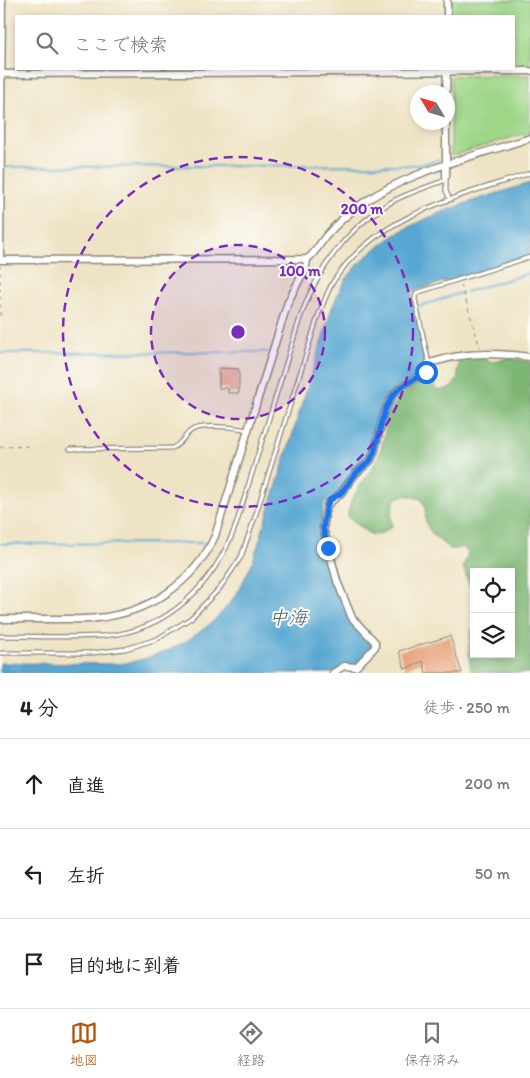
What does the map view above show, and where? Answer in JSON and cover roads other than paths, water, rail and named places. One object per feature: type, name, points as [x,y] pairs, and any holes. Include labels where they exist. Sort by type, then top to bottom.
[{"type":"street","points":[[2,0],[0,260],[306,259],[313,254],[336,225],[363,203],[390,188],[446,164],[530,138]]},
{"type":"street","points":[[447,0],[447,15]]},
{"type":"street","points":[[446,85],[447,70]]},
{"type":"street","points":[[1,74],[530,71]]},
{"type":"street","points":[[446,130],[446,178]]},
{"type":"street","points":[[0,619],[95,619],[131,612],[175,588],[196,566],[212,541],[288,302],[306,267],[306,259]]},
{"type":"street","points":[[333,673],[344,666],[353,668],[359,666],[375,647],[375,642],[352,618],[338,581],[323,528],[327,505],[330,500],[341,493],[356,473],[370,461],[374,453],[385,410],[393,395],[400,388],[426,372],[429,361],[481,354],[508,354],[530,357]]},
{"type":"lane","points":[[0,653],[92,654],[125,648],[157,638],[191,618],[220,588],[241,557],[319,313],[333,283],[347,263],[368,241],[396,222],[422,210],[530,173]]},
{"type":"lane","points":[[0,636],[104,636],[122,632],[166,616],[198,589],[219,562],[228,545],[239,516],[300,318],[313,285],[326,264],[349,236],[383,207],[446,178],[446,191],[450,200]]},
{"type":"lane","points":[[429,361],[414,299],[415,295],[418,292],[530,257]]},
{"type":"lane","points":[[70,449],[172,448],[179,445],[190,431],[197,428],[234,426],[248,430]]},
{"type":"water","name":"中海","points":[[530,183],[530,256],[411,292],[427,360],[426,369],[382,406],[370,456],[354,472],[339,492],[324,503],[320,530],[349,619],[372,640],[372,649],[358,665],[330,673],[0,673],[0,663],[118,664],[134,661],[164,652],[179,645],[193,637],[218,617],[236,595],[253,561],[332,308],[347,278],[368,255],[410,227],[457,206]]},
{"type":"waterway","points":[[6,167],[419,165],[439,160]]},
{"type":"waterway","points":[[466,292],[530,273]]},
{"type":"waterway","points":[[420,306],[461,293]]},
{"type":"waterway","points":[[0,353],[268,352]]},
{"type":"waterway","points":[[0,544],[207,543]]}]
